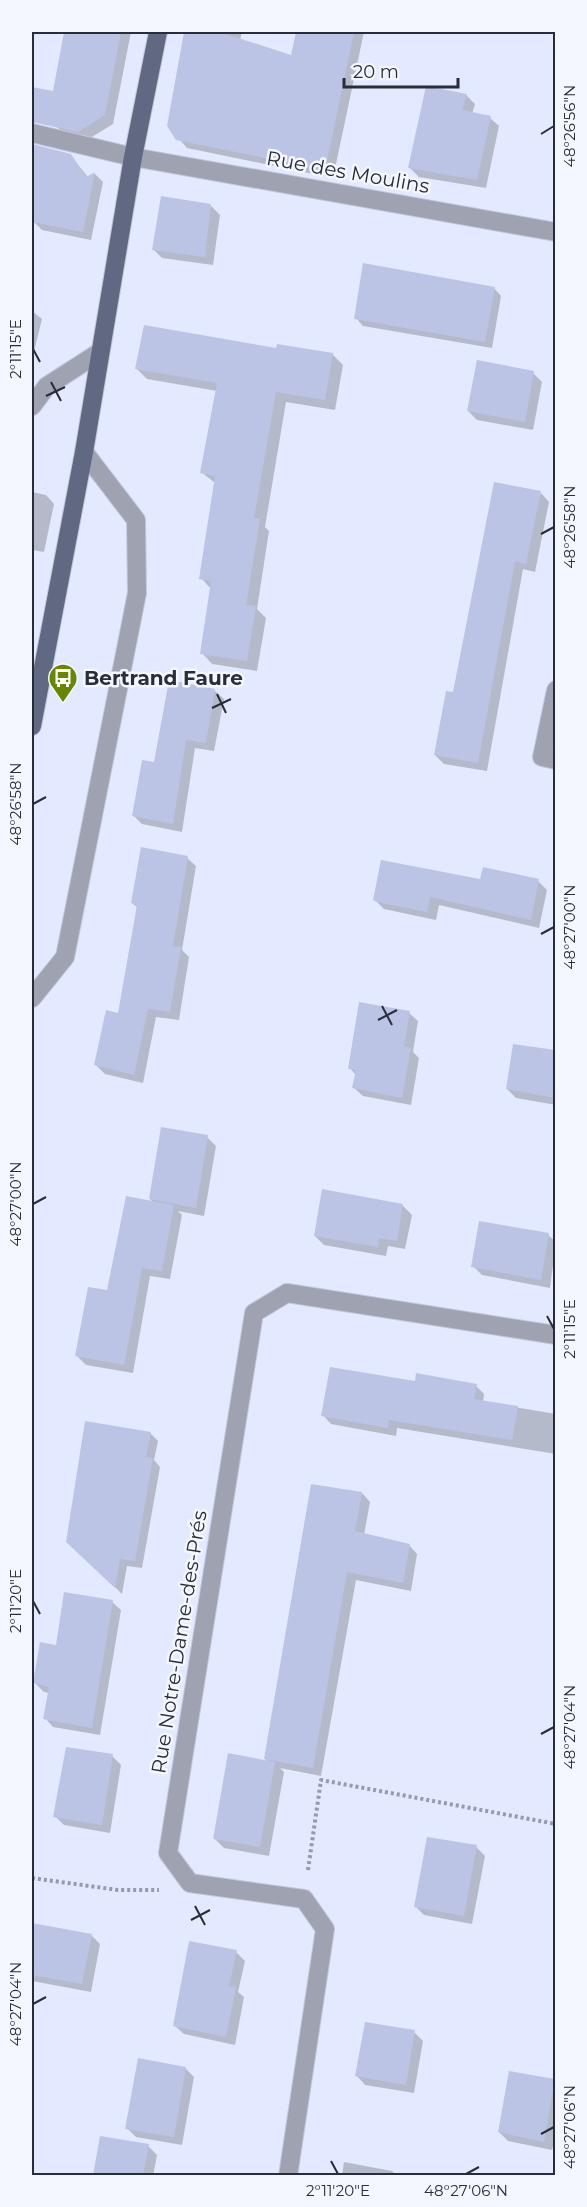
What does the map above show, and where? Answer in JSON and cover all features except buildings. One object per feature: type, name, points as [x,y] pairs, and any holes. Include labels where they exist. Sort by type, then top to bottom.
[{"type":"main road","points":[[32,726],[84,452],[133,158],[158,32]]},
{"type":"street","name":"Rue des Moulins","points":[[32,133],[133,158],[555,232]]},
{"type":"street","points":[[32,406],[47,386],[100,352]]},
{"type":"street","points":[[32,998],[65,957],[137,593],[136,520],[84,452]]},
{"type":"street","points":[[555,690],[542,757],[555,760]]},
{"type":"street","name":"Rue Notre-Dame-des-Prés","points":[[190,1883],[168,1853],[254,1313],[287,1293],[555,1335]]},
{"type":"street","points":[[190,1883],[304,1899],[325,1929],[288,2175]]},
{"type":"path","points":[[304,1899],[321,1780],[555,1824]]},
{"type":"path","points":[[32,1878],[118,1890],[168,1890],[190,1883]]},
{"type":"place","name":"Bertrand Faure","points":[[63,704]]}]
